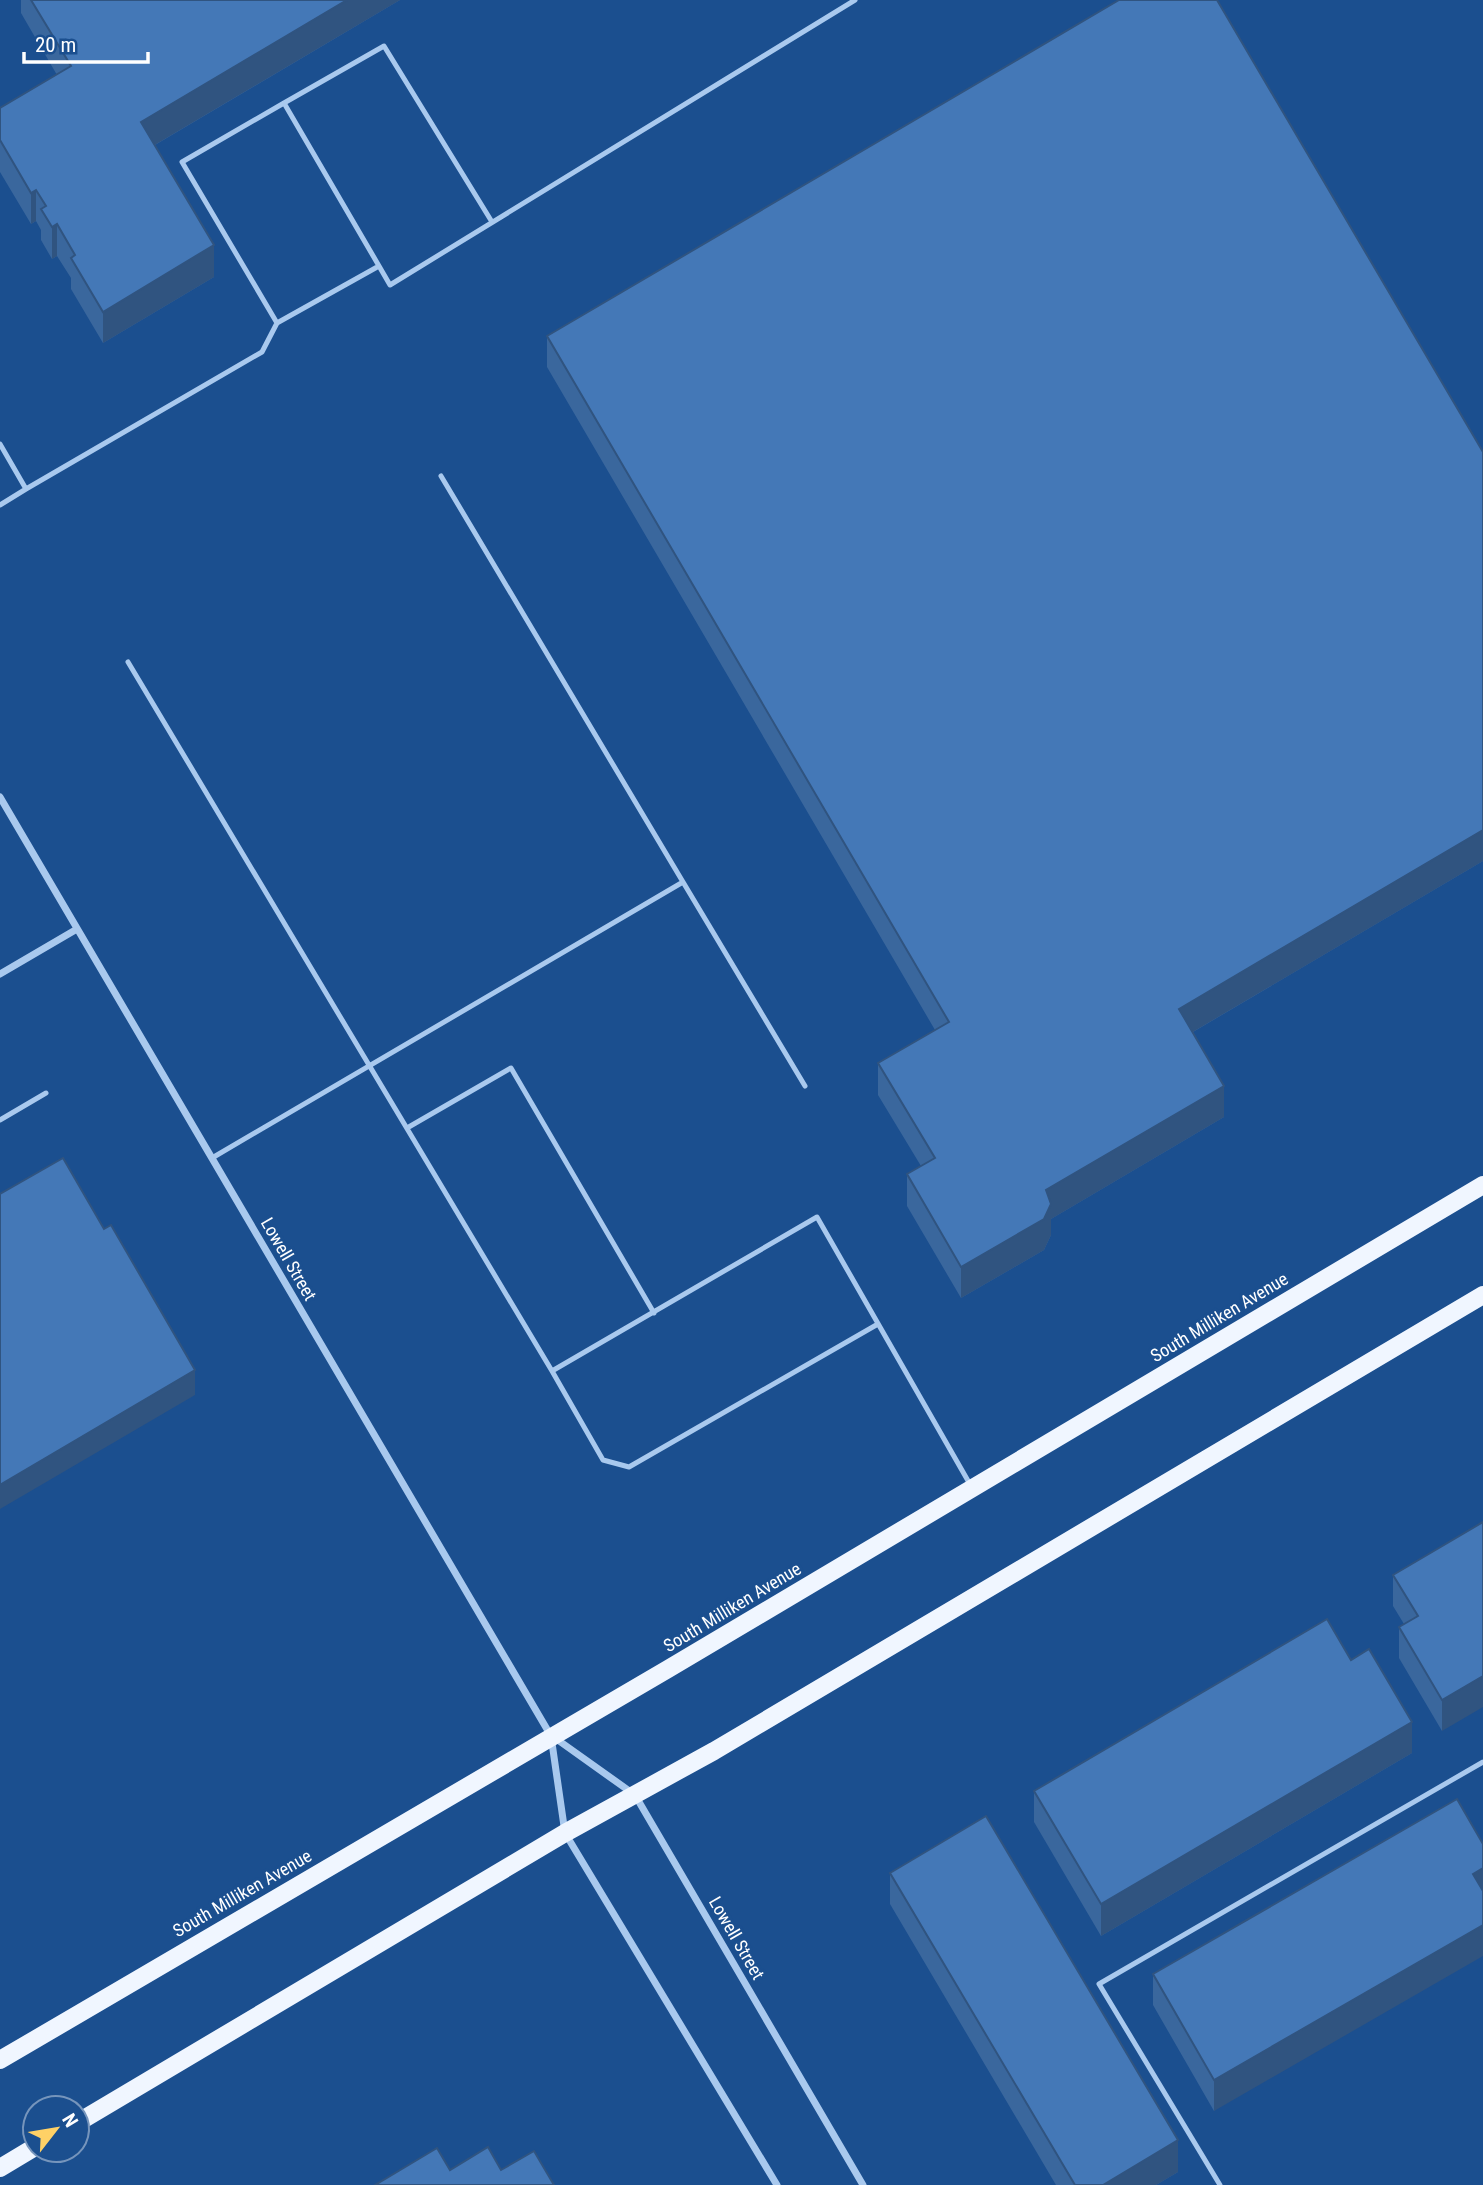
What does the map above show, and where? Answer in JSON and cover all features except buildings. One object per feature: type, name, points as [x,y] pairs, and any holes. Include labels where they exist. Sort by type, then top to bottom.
[{"type":"main road","name":"South Milliken Avenue","points":[[0,2060],[1483,1185]]},
{"type":"main road","points":[[91,2115],[565,1833],[635,1795],[1483,1295]]},
{"type":"main road","points":[[0,2168],[21,2155]]},
{"type":"street","name":"Lowell Street","points":[[0,797],[551,1736],[565,1833],[777,2185]]},
{"type":"street","points":[[0,974],[77,929]]},
{"type":"street","name":"Lowell Street","points":[[551,1736],[635,1795],[863,2185]]},
{"type":"lane","points":[[284,103],[390,285],[855,0]]},
{"type":"lane","points":[[277,323],[182,162],[384,46],[492,222]]},
{"type":"lane","points":[[0,505],[262,352],[277,323],[379,266]]},
{"type":"lane","points":[[0,444],[26,489]]},
{"type":"lane","points":[[441,476],[805,1087]]},
{"type":"lane","points":[[128,662],[408,1128],[603,1460],[629,1467],[878,1324]]},
{"type":"lane","points":[[212,1158],[683,882]]},
{"type":"lane","points":[[408,1128],[511,1068],[654,1313]]},
{"type":"lane","points":[[0,1120],[46,1093]]},
{"type":"lane","points":[[552,1371],[817,1217],[972,1488]]},
{"type":"lane","points":[[1220,2185],[1099,1984],[1483,1762]]}]
